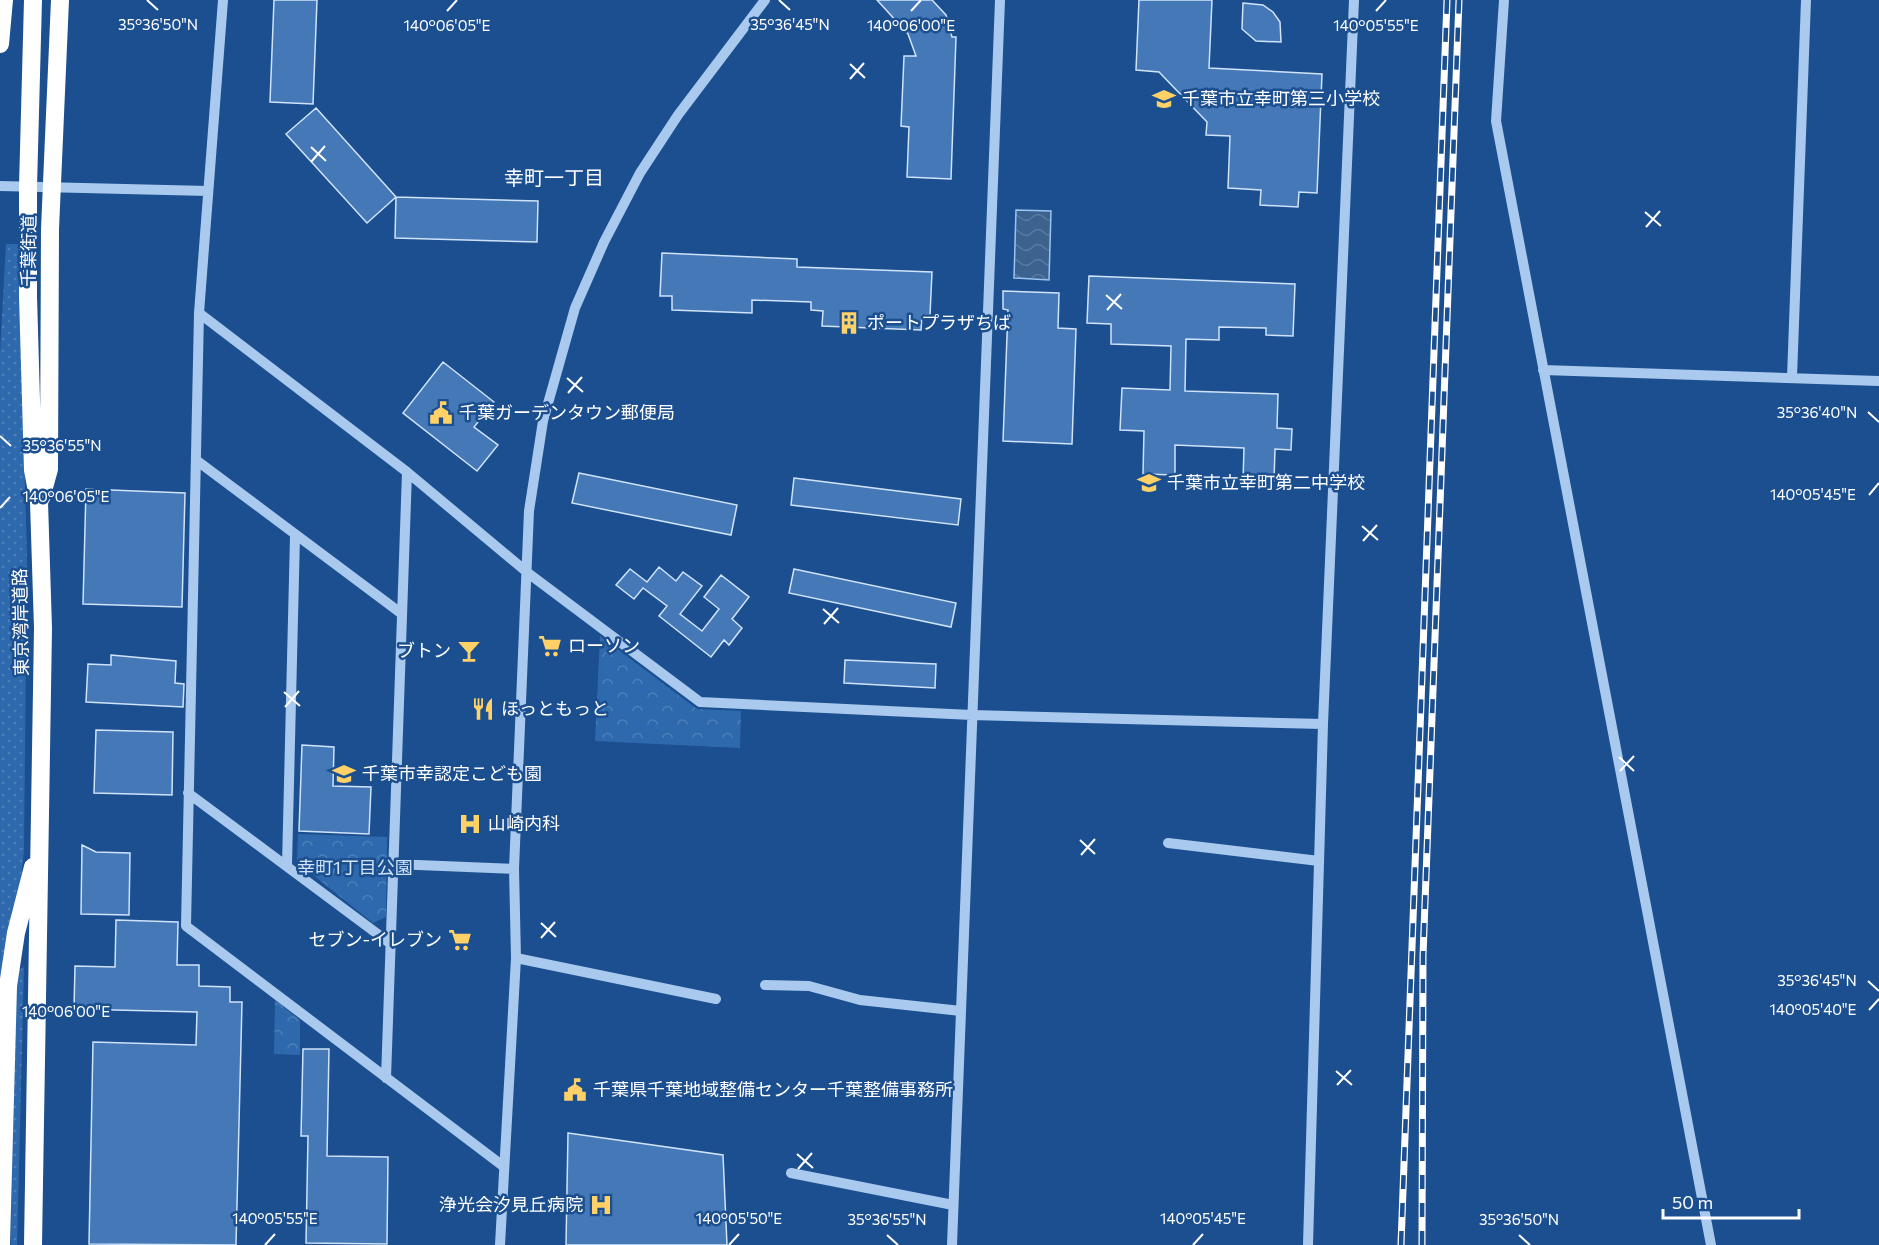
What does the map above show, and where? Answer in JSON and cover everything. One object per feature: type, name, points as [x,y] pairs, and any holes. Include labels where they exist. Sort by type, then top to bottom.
[{"type":"highway","points":[[0,44],[4,0]]},
{"type":"highway","name":"東京湾岸道路","points":[[33,0],[28,187],[33,470],[39,502],[43,628],[33,1245]]},
{"type":"highway","name":"千葉街道","points":[[39,502],[49,469],[51,188],[60,0]]},
{"type":"highway","points":[[1,1245],[8,986],[16,933],[40,839]]},
{"type":"street","points":[[223,0],[199,313],[186,926],[503,1166]]},
{"type":"street","points":[[500,1245],[516,958],[514,869],[529,511],[543,420],[575,308],[604,242],[640,173],[678,115],[765,0]]},
{"type":"street","points":[[952,1245],[1000,0]]},
{"type":"street","points":[[1308,1245],[1323,724],[1354,0]]},
{"type":"street","points":[[1504,0],[1496,121],[1712,1245]]},
{"type":"street","points":[[1792,377],[1806,0]]},
{"type":"street","points":[[0,186],[208,191]]},
{"type":"street","points":[[199,313],[406,472],[528,573],[700,702],[972,715],[1323,724]]},
{"type":"street","points":[[1543,370],[1879,381]]},
{"type":"street","points":[[196,460],[402,614]]},
{"type":"street","points":[[386,1078],[406,472]]},
{"type":"street","points":[[287,865],[295,536]]},
{"type":"street","points":[[188,793],[391,944]]},
{"type":"street","points":[[1168,843],[1319,861]]},
{"type":"street","points":[[393,864],[514,869]]},
{"type":"street","points":[[516,958],[716,999]]},
{"type":"street","points":[[765,985],[809,986],[860,1000],[961,1011]]},
{"type":"street","points":[[791,1173],[953,1205]]},
{"type":"green space","points":[[6,244],[18,244],[27,556],[24,850],[19,896],[0,1009],[0,354]]},
{"type":"green space","points":[[600,636],[697,709],[741,711],[740,748],[595,741]]},
{"type":"green space","name":"幸町1丁目公園","points":[[298,834],[387,837],[386,917],[373,923],[297,862]]},
{"type":"green space","points":[[24,967],[17,1245],[11,1245],[13,1010],[19,970]]},
{"type":"green space","points":[[275,1000],[300,1020],[300,1055],[274,1054]]},
{"type":"water","points":[[1016,210],[1051,211],[1049,280],[1014,278]]},
{"type":"building","points":[[274,0],[317,0],[313,104],[270,102]]},
{"type":"building","points":[[877,0],[932,0],[946,15],[952,37],[956,37],[951,179],[907,177],[909,127],[901,126],[904,56],[916,56],[908,34]]},
{"type":"building","points":[[1139,0],[1212,0],[1209,68],[1322,74],[1317,193],[1299,192],[1298,207],[1260,205],[1261,190],[1228,188],[1230,136],[1206,135],[1207,122],[1159,72],[1136,70]]},
{"type":"building","points":[[1243,3],[1263,5],[1273,12],[1280,22],[1281,42],[1256,41],[1242,29]]},
{"type":"building","points":[[316,108],[396,197],[367,223],[286,134]]},
{"type":"building","points":[[396,197],[538,201],[537,242],[395,238]]},
{"type":"building","points":[[662,253],[797,259],[797,267],[932,272],[930,315],[922,315],[921,330],[822,326],[823,311],[811,310],[811,302],[752,300],[752,313],[672,310],[672,296],[660,296]]},
{"type":"building","points":[[1089,276],[1295,284],[1293,336],[1266,335],[1266,328],[1219,327],[1219,340],[1186,339],[1185,391],[1278,394],[1277,428],[1292,429],[1291,450],[1275,449],[1274,481],[1243,480],[1244,448],[1175,445],[1175,475],[1143,474],[1144,431],[1120,430],[1122,388],[1170,390],[1171,346],[1111,344],[1111,324],[1087,323]]},
{"type":"building","points":[[1003,291],[1059,293],[1058,328],[1076,329],[1072,444],[1003,441],[1008,310],[1003,309]]},
{"type":"building","points":[[443,362],[494,402],[474,427],[498,445],[477,471],[403,413]]},
{"type":"building","points":[[579,473],[737,505],[731,535],[572,503]]},
{"type":"building","points":[[794,478],[961,499],[958,525],[791,505]]},
{"type":"building","points":[[86,489],[185,493],[182,607],[83,604]]},
{"type":"building","points":[[659,567],[676,581],[683,572],[702,586],[680,614],[702,631],[719,609],[704,597],[721,575],[749,597],[732,619],[742,628],[729,645],[724,640],[711,657],[659,616],[667,606],[643,588],[634,599],[616,585],[630,569],[647,582]]},
{"type":"building","points":[[794,569],[956,603],[951,627],[789,593]]},
{"type":"building","points":[[111,655],[176,661],[175,683],[184,684],[183,707],[86,702],[88,664],[111,665]]},
{"type":"building","points":[[845,660],[936,664],[935,688],[844,683]]},
{"type":"building","points":[[96,730],[173,732],[172,795],[94,793]]},
{"type":"building","points":[[302,745],[334,747],[333,786],[371,787],[369,834],[299,831]]},
{"type":"building","points":[[82,845],[96,852],[130,853],[129,915],[81,914]]},
{"type":"building","points":[[116,920],[178,922],[177,965],[199,965],[199,986],[230,987],[230,1002],[242,1002],[236,1245],[89,1244],[93,1042],[196,1045],[197,1012],[74,1009],[75,966],[115,967]]},
{"type":"building","points":[[303,1049],[329,1049],[327,1156],[388,1157],[387,1244],[306,1243],[308,1136],[301,1136]]},
{"type":"building","points":[[568,1133],[723,1155],[727,1245],[566,1245]]},
{"type":"railway","points":[[1401,1245],[1447,0]]},
{"type":"railway","points":[[1422,1245],[1423,956],[1459,0]]},
{"type":"place","name":"千葉市立幸町第三小学校","points":[[1164,99]]},
{"type":"place","name":"ポートプラザちば","points":[[849,323]]},
{"type":"place","name":"千葉ガーデンタウン郵便局","points":[[441,413]]},
{"type":"place","name":"千葉市立幸町第二中学校","points":[[1149,483]]},
{"type":"place","name":"ローソン","points":[[550,646]]},
{"type":"place","name":"ブトン","points":[[469,651]]},
{"type":"place","name":"ほっともっと","points":[[483,709]]},
{"type":"place","name":"千葉市幸認定こども園","points":[[344,774]]},
{"type":"place","name":"山崎内科","points":[[470,824]]},
{"type":"place","name":"セブン-イレブン","points":[[460,940]]},
{"type":"place","name":"千葉県千葉地域整備センター千葉整備事務所","points":[[575,1090]]},
{"type":"place","name":"浄光会汐見丘病院","points":[[601,1205]]},
{"type":"district","name":"幸町一丁目","points":[[554,178]]}]
